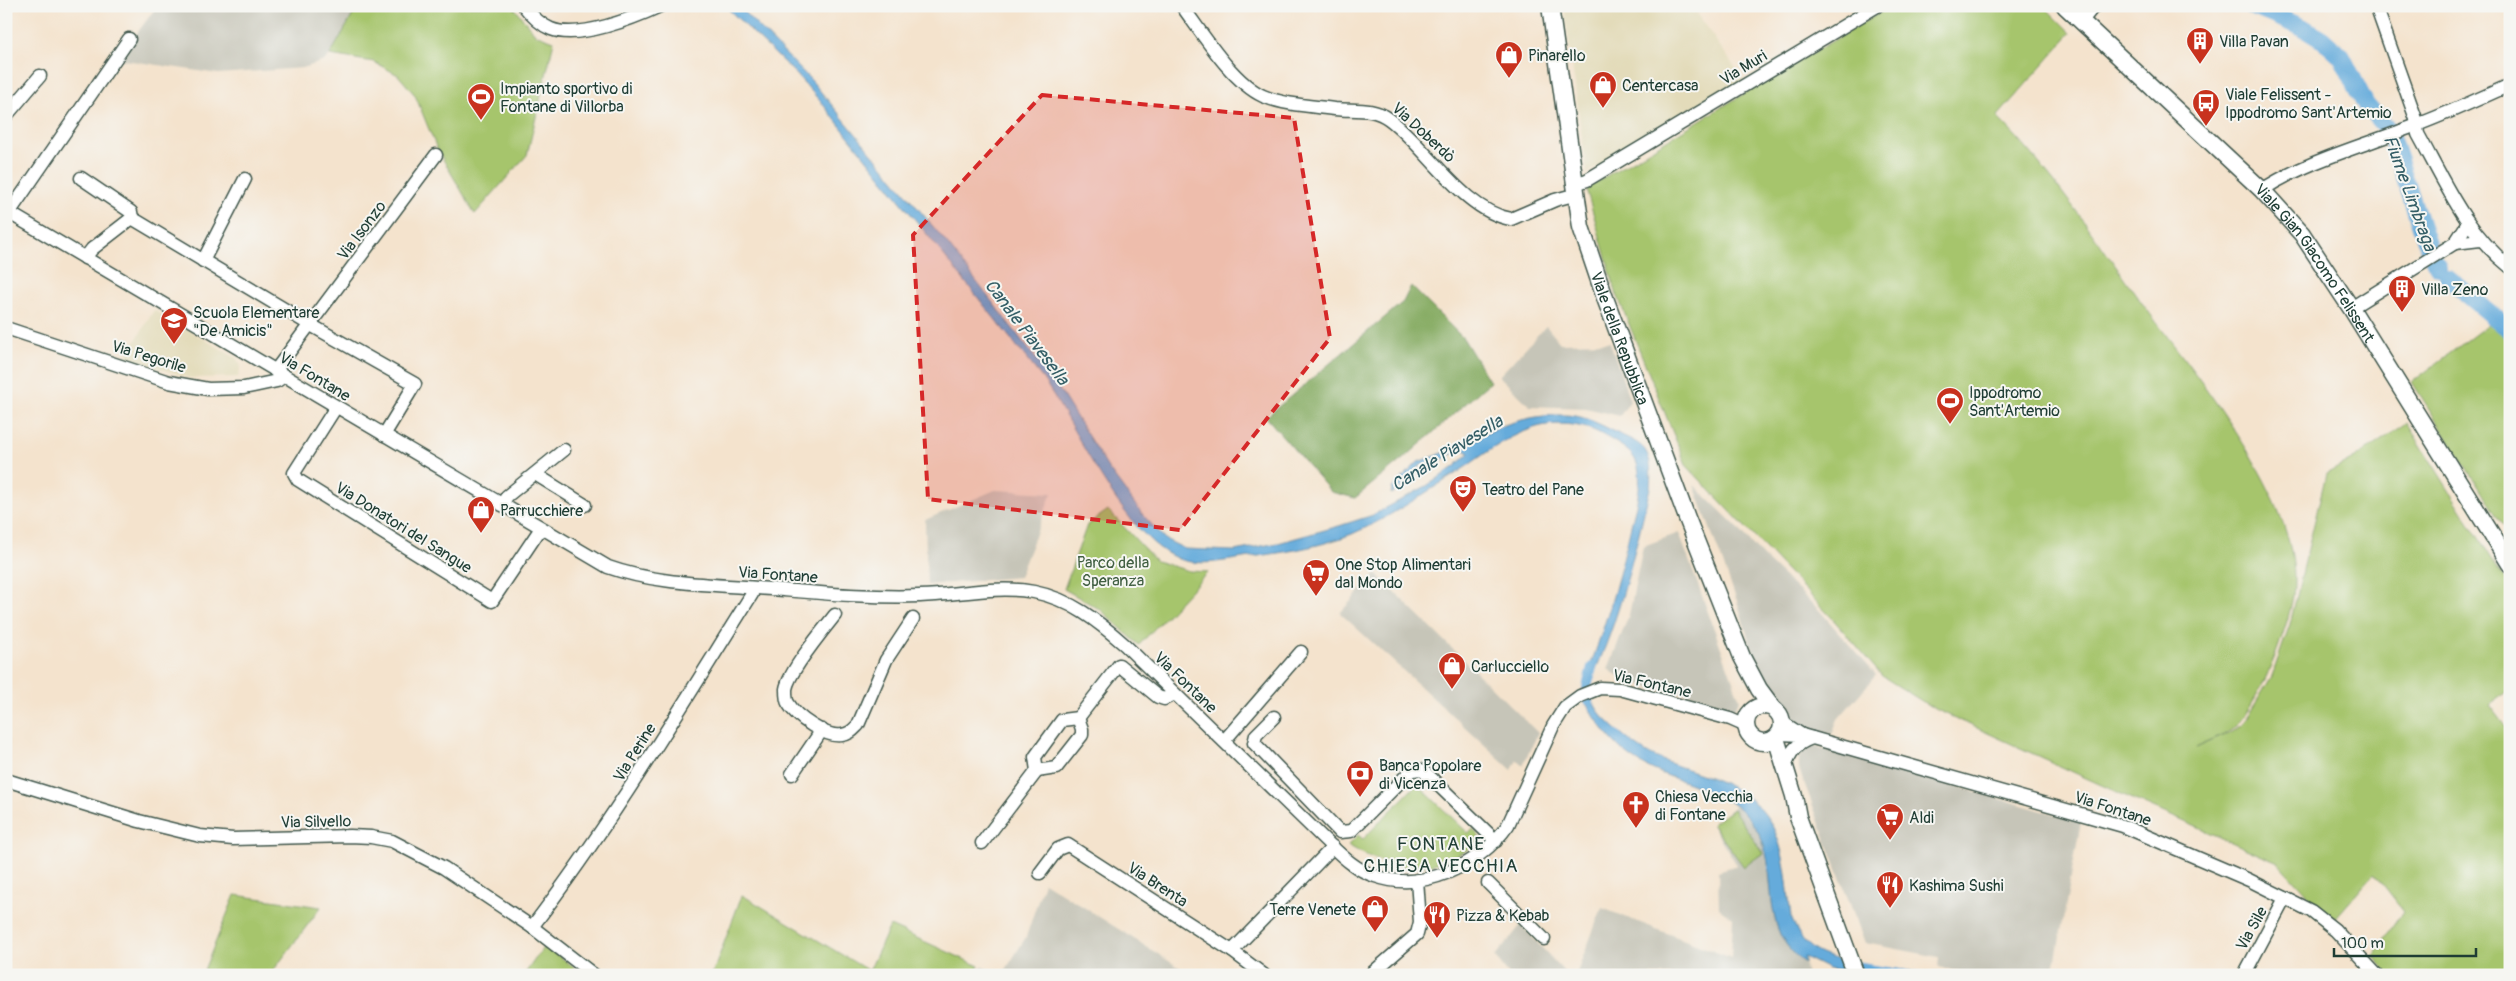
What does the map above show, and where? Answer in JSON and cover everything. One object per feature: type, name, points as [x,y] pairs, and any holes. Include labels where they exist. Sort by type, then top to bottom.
[{"type":"main road","name":"Viale della Repubblica","points":[[1550,6],[1581,227],[1605,298],[1687,518],[1742,657],[1759,689],[1773,708],[1775,734],[1785,794],[1798,817],[1856,975]]},
{"type":"main road","name":"Viale Gian Giacomo Felissent","points":[[2065,6],[2262,190],[2302,234],[2351,308],[2510,564]]},
{"type":"main road","name":"Viale della Repubblica","points":[[1742,657],[1752,737],[1775,734]]},
{"type":"main road","points":[[1749,717],[1764,706],[1773,708]]},
{"type":"main road","name":"Viale della Repubblica","points":[[1775,734],[1784,769],[1794,796],[1798,817]]},
{"type":"street","points":[[524,6],[531,14],[550,28],[574,31],[638,17],[660,6]]},
{"type":"street","name":"Via Doberdò","points":[[1182,6],[1226,63],[1258,93],[1272,98],[1330,108],[1378,111],[1402,130],[1468,195],[1502,218],[1511,219],[1522,216],[1576,189]]},
{"type":"street","name":"Via Muri","points":[[1576,189],[1587,180],[1877,6]]},
{"type":"street","points":[[2081,22],[2094,6]]},
{"type":"street","points":[[2376,6],[2416,119],[2416,126],[2468,223],[2480,240],[2510,267]]},
{"type":"street","name":"Via Fontane","points":[[129,39],[8,212],[605,566],[634,576],[662,581],[871,597],[1005,590],[1034,592],[1058,600],[1080,610],[1125,645],[1333,847],[1355,866],[1376,877],[1402,881],[1440,876],[1467,862],[1496,841],[1508,825],[1560,715],[1580,696],[1595,689],[1620,690],[1730,719],[1749,717]]},
{"type":"street","points":[[6,116],[40,76]]},
{"type":"street","points":[[2262,190],[2295,172],[2416,126],[2510,85]]},
{"type":"street","name":"Via Isonzo","points":[[279,373],[309,324],[436,155]]},
{"type":"street","points":[[81,178],[131,212],[132,218],[309,324],[414,384],[384,435]]},
{"type":"street","points":[[203,261],[245,180]]},
{"type":"street","points":[[85,258],[92,249],[132,218]]},
{"type":"street","points":[[2351,308],[2455,243],[2468,223]]},
{"type":"street","points":[[2455,243],[2480,240]]},
{"type":"street","name":"Via Pegorile","points":[[6,328],[169,382],[208,389],[244,388],[277,382],[279,373]]},
{"type":"street","name":"Via Donatori del Sangue","points":[[336,407],[294,474],[298,480],[492,601],[541,528]]},
{"type":"street","points":[[502,505],[508,496],[564,450]]},
{"type":"street","points":[[535,474],[585,505]]},
{"type":"street","name":"Via Perine","points":[[532,927],[577,868],[623,800],[752,594],[752,588]]},
{"type":"street","points":[[835,615],[793,674],[786,688],[787,702],[792,708],[822,730],[832,735],[842,736],[852,732],[858,725],[886,660],[913,619]]},
{"type":"street","points":[[1037,771],[1034,762],[1037,752],[1062,720],[1078,718],[1119,665],[1125,645]]},
{"type":"street","points":[[1224,742],[1301,652]]},
{"type":"street","points":[[1119,665],[1158,697],[1164,699],[1175,694]]},
{"type":"street","points":[[1274,717],[1256,735],[1254,743],[1340,832],[1351,831],[1411,771],[1421,769],[1496,841]]},
{"type":"street","points":[[982,843],[1037,771],[1056,768],[1082,735],[1078,718]]},
{"type":"street","points":[[792,774],[822,730]]},
{"type":"street","name":"Via Fontane","points":[[1775,734],[1807,736],[2124,826],[2311,911],[2335,930],[2377,975]]},
{"type":"street","points":[[1784,769],[1792,750],[1807,736]]},
{"type":"street","name":"Via Silvello","points":[[6,780],[139,821],[200,836],[234,839],[350,836],[392,841],[444,868],[532,927],[594,975]]},
{"type":"street","points":[[1304,819],[1316,807]]},
{"type":"street","name":"Via Brenta","points":[[1040,873],[1058,849],[1068,845],[1232,951],[1264,975]]},
{"type":"street","points":[[1232,951],[1333,847]]},
{"type":"street","points":[[1370,975],[1385,970],[1417,934],[1420,922],[1417,880]]},
{"type":"street","points":[[1488,883],[1544,939]]},
{"type":"street","name":"Via Sile","points":[[2244,975],[2285,898]]},
{"type":"highlighted area","points":[[1042,95],[1294,118],[1330,338],[1180,530],[928,499],[913,235]]},
{"type":"shaded area","points":[[157,6],[343,6],[354,13],[330,55],[324,61],[303,68],[218,74],[118,59]]},
{"type":"shaded area","points":[[1564,6],[1707,6],[1697,14],[1744,80],[1587,173]]},
{"type":"shaded area","name":"Scuola Elementare \"De Amicis\"","points":[[154,310],[236,358],[241,366],[238,377],[189,378],[126,357]]},
{"type":"shaded area","points":[[1546,326],[1560,343],[1610,342],[1630,401],[1620,416],[1586,408],[1530,406],[1499,376]]},
{"type":"shaded area","points":[[1694,485],[1737,527],[1763,557],[1819,610],[1876,675],[1838,719],[1832,734],[1797,728],[1782,706],[1775,701],[1768,683],[1759,673],[1737,601]]},
{"type":"shaded area","points":[[995,490],[1052,493],[1019,577],[927,585],[925,520]]},
{"type":"shaded area","points":[[1679,533],[1740,700],[1733,710],[1703,702],[1704,698],[1679,692],[1676,695],[1624,680],[1608,669],[1629,615],[1643,546]]},
{"type":"shaded area","points":[[1376,574],[1538,733],[1523,765],[1517,760],[1512,770],[1340,613]]},
{"type":"shaded area","points":[[1814,746],[2081,822],[2053,975],[1975,975],[1938,967],[1939,957],[1865,943],[1799,769],[1799,758],[1802,752]]},
{"type":"shaded area","points":[[1735,806],[1756,827],[1764,846],[1777,925],[1788,947],[1804,963],[1807,975],[1576,975],[1602,908],[1731,958],[1733,918],[1719,908],[1718,871],[1737,865],[1712,825]]},
{"type":"shaded area","points":[[1044,882],[1191,975],[978,975],[982,967],[996,972],[1005,971],[1026,937]]},
{"type":"shaded area","points":[[1521,925],[1567,975],[1509,975],[1495,957]]},
{"type":"green space","name":"Impianto sportivo di Fontane di Villorba","points":[[343,6],[513,6],[535,34],[554,41],[527,155],[475,214],[437,149],[415,95],[398,75],[374,62],[330,55],[354,13]]},
{"type":"green space","name":"Ippodromo Sant'Artemio","points":[[1891,6],[2044,6],[2071,33],[1997,117],[2038,161],[2190,366],[2260,472],[2277,509],[2289,544],[2294,578],[2292,604],[2282,637],[2265,679],[2245,715],[2230,731],[2196,748],[2230,733],[2243,724],[2272,676],[2290,624],[2326,474],[2355,458],[2407,423],[2510,588],[2510,690],[2489,705],[2510,733],[2510,975],[2390,975],[2373,956],[2403,911],[2374,874],[2332,922],[2278,863],[1933,708],[1882,676],[1832,618],[1686,465],[1616,292],[1587,192],[1588,187]]},
{"type":"green space","points":[[1411,286],[1463,338],[1490,382],[1409,454],[1355,498],[1331,492],[1266,417],[1403,302]]},
{"type":"green space","points":[[2490,323],[2510,337],[2510,537],[2412,382]]},
{"type":"green space","name":"Parco della Speranza","points":[[1108,510],[1156,561],[1189,571],[1208,572],[1139,645],[1101,610],[1064,589],[1087,525]]},
{"type":"green space","points":[[1417,784],[1468,833],[1473,829],[1478,834],[1480,841],[1448,860],[1415,866],[1398,865],[1382,861],[1365,855],[1348,845],[1358,835],[1363,839]]},
{"type":"green space","points":[[1733,809],[1763,853],[1744,867],[1712,824]]},
{"type":"green space","points":[[235,895],[321,907],[270,975],[218,975],[204,970]]},
{"type":"green space","points":[[742,895],[869,971],[890,926],[979,966],[975,975],[712,975]]},
{"type":"green space","points":[[545,945],[584,975],[524,975]]},
{"type":"water","points":[[725,6],[738,6],[811,80],[946,242],[1057,386],[1108,468],[1143,515],[1165,539],[1185,549],[1234,551],[1278,543],[1373,515],[1430,484],[1469,453],[1462,448],[1443,459],[1423,464],[1416,469],[1403,486],[1391,494],[1392,488],[1418,462],[1438,455],[1470,438],[1479,439],[1500,427],[1529,418],[1559,415],[1584,418],[1602,425],[1640,445],[1649,458],[1650,488],[1618,610],[1591,680],[1584,683],[1615,589],[1638,497],[1639,472],[1635,459],[1627,450],[1601,434],[1585,427],[1566,424],[1539,426],[1510,438],[1391,514],[1339,539],[1298,549],[1219,562],[1201,563],[1184,561],[1177,558],[1157,546],[1138,528],[1120,505],[1085,451],[1043,379],[821,102],[797,75]]},
{"type":"water","points":[[1592,698],[1598,711],[1604,718],[1644,751],[1732,787],[1758,807],[1769,820],[1779,843],[1785,867],[1791,917],[1799,934],[1815,950],[1840,960],[1844,971],[1828,969],[1804,957],[1804,963],[1785,942],[1775,921],[1766,852],[1755,827],[1743,813],[1730,802],[1714,793],[1663,774],[1624,752],[1605,732],[1585,702]]},
{"type":"water","points":[[1867,965],[1939,975],[1869,975]]},
{"type":"waterway","name":"Fiume Limbraga","points":[[2251,6],[2302,27],[2322,39],[2342,57],[2366,105],[2389,131],[2429,250],[2438,267]]},
{"type":"waterway","name":"Fiume Limbraga","points":[[2448,278],[2510,330]]},
{"type":"waterway","name":"Canale Piavesella","points":[[1588,700],[1587,687],[1592,667]]},
{"type":"waterway","name":"Canale Piavesella","points":[[1829,963],[1906,975]]},
{"type":"place","name":"Villa Pavan","points":[[2200,65]]},
{"type":"place","name":"Pinarello","points":[[1509,79]]},
{"type":"place","name":"Centercasa","points":[[1603,109]]},
{"type":"place","name":"Impianto sportivo di Fontane di Villorba","points":[[481,121]]},
{"type":"place","name":"Viale Felissent - Ippodromo Sant'Artemio","points":[[2206,127]]},
{"type":"place","name":"Villa Zeno","points":[[2402,313]]},
{"type":"place","name":"Scuola Elementare \"De Amicis\"","points":[[174,345]]},
{"type":"place","name":"Ippodromo Sant'Artemio","points":[[1950,425]]},
{"type":"place","name":"Teatro del Pane","points":[[1463,513]]},
{"type":"place","name":"Parrucchiere","points":[[481,534]]},
{"type":"place","name":"One Stop Alimentari dal Mondo","points":[[1316,597]]},
{"type":"place","name":"Carlucciello","points":[[1452,690]]},
{"type":"place","name":"Banca Popolare di Vicenza","points":[[1360,798]]},
{"type":"place","name":"Chiesa Vecchia di Fontane","points":[[1636,829]]},
{"type":"place","name":"Aldi","points":[[1890,841]]},
{"type":"place","name":"Kashima Sushi","points":[[1890,909]]},
{"type":"place","name":"Terre Venete","points":[[1375,933]]},
{"type":"place","name":"Pizza & Kebab","points":[[1437,939]]},
{"type":"district","name":"FONTANE CHIESA VECCHIA","points":[[1441,854]]}]
